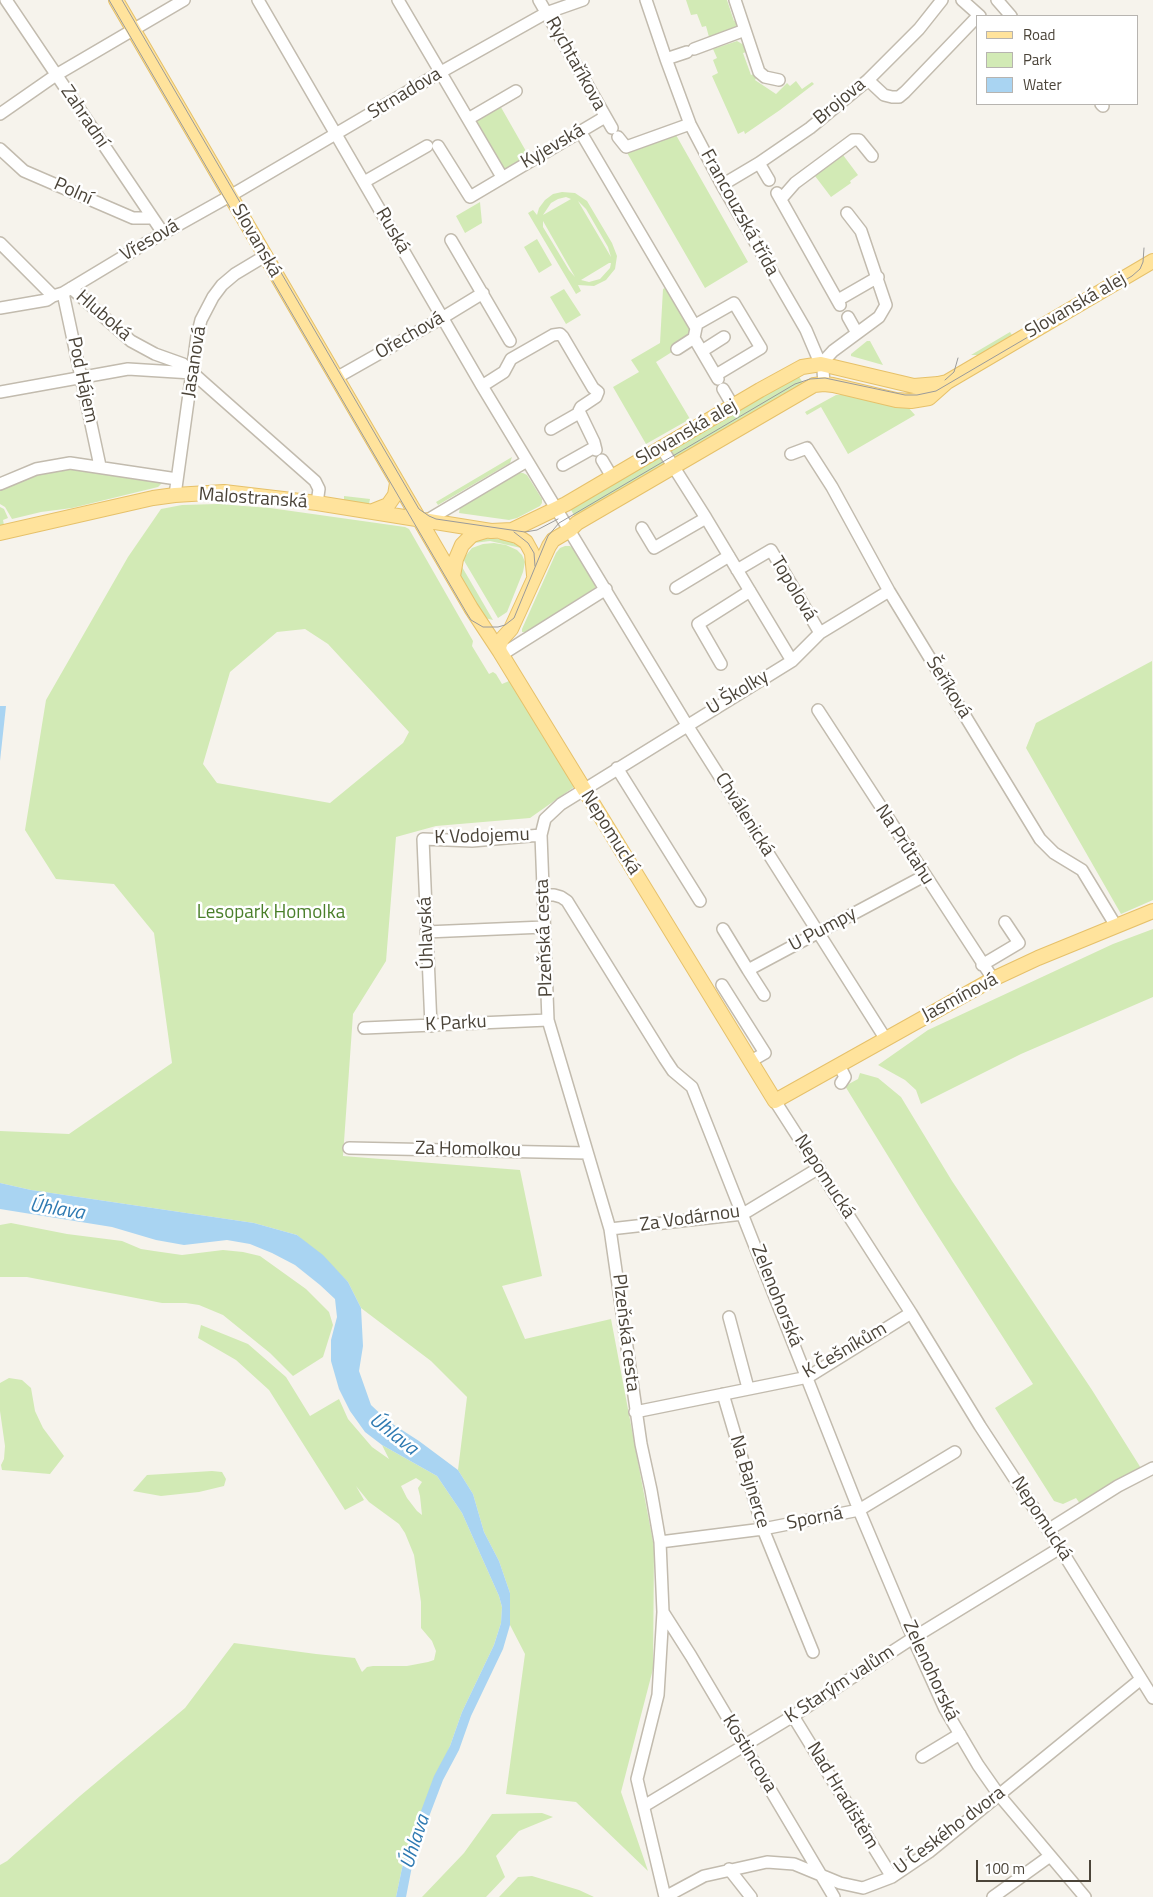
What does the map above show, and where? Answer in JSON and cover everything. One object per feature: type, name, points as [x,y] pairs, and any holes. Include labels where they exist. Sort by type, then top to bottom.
[{"type":"main road","name":"Slovanská","points":[[116,0],[397,483],[422,521],[452,576]]},
{"type":"main road","name":"Slovanská alej","points":[[533,582],[551,543],[577,523],[799,392],[814,385],[824,384],[887,398],[911,401],[929,398],[947,382],[1153,261]]},
{"type":"main road","name":"Slovanská alej","points":[[495,531],[519,528],[556,509],[733,406],[808,365],[821,364],[907,385],[947,382]]},
{"type":"main road","points":[[365,511],[377,510],[388,505],[395,495],[397,483]]},
{"type":"main road","name":"Malostranská","points":[[0,533],[135,502],[175,495],[224,492],[317,503],[495,531]]},
{"type":"main road","points":[[501,654],[501,641],[511,629],[533,582],[534,561],[528,545],[517,536],[495,531],[477,534],[468,538],[462,545],[452,576],[488,634],[499,636],[507,633]]},
{"type":"main road","name":"Nepomucká","points":[[488,634],[776,1101]]},
{"type":"main road","name":"Jasmínová","points":[[776,1101],[992,979],[1153,911]]},
{"type":"street","name":"Zahradní","points":[[6,0],[163,233]]},
{"type":"street","points":[[0,114],[56,75],[184,0]]},
{"type":"street","name":"Ruská","points":[[258,0],[482,386],[570,530]]},
{"type":"street","name":"Kyjevská","points":[[398,0],[502,178]]},
{"type":"street","name":"Rychtaříkova","points":[[538,0],[605,117],[626,147],[690,124]]},
{"type":"street","name":"Strnadova","points":[[230,196],[441,72],[546,13],[583,0]]},
{"type":"street","name":"Francouzská třída","points":[[646,0],[690,124],[722,185],[806,330],[821,364]]},
{"type":"street","points":[[736,0],[759,72],[765,77],[779,80]]},
{"type":"street","name":"Brojova","points":[[722,185],[810,128],[868,80],[919,29],[942,0]]},
{"type":"street","points":[[962,0],[977,15]]},
{"type":"street","points":[[997,0],[1010,15]]},
{"type":"street","points":[[868,80],[884,95],[899,97],[976,18]]},
{"type":"street","points":[[666,59],[745,30]]},
{"type":"street","points":[[468,119],[516,91]]},
{"type":"street","name":"Kyjevská","points":[[364,182],[432,146],[470,197],[605,117]]},
{"type":"street","points":[[580,131],[696,330],[702,351],[733,406]]},
{"type":"street","name":"Brojova","points":[[872,156],[859,140],[853,140],[779,196],[839,303],[878,277]]},
{"type":"street","name":"Polní","points":[[0,150],[24,171],[133,218],[152,218]]},
{"type":"street","points":[[758,163],[769,180]]},
{"type":"street","name":"Vřesová","points":[[0,308],[47,300],[230,196]]},
{"type":"street","points":[[824,384],[821,364],[833,351],[879,317],[886,308],[885,298],[861,231],[847,213]]},
{"type":"street","points":[[451,240],[510,341]]},
{"type":"street","name":"Hluboká","points":[[0,243],[62,292],[131,341],[155,354],[183,364],[316,481],[319,489],[317,503]]},
{"type":"street","name":"Jasanová","points":[[175,495],[199,328],[205,311],[213,297],[228,279],[265,256]]},
{"type":"street","name":"Pod Hájem","points":[[62,292],[100,466]]},
{"type":"street","name":"Ořechová","points":[[336,378],[483,293]]},
{"type":"street","points":[[677,349],[696,330],[734,302],[761,348],[719,381]]},
{"type":"street","points":[[848,317],[857,333]]},
{"type":"street","points":[[482,386],[504,372],[511,359],[553,335],[560,334],[593,388],[598,392],[596,396],[580,408],[579,413],[551,429]]},
{"type":"street","points":[[702,351],[724,337]]},
{"type":"street","name":"Hluboká","points":[[0,392],[128,369],[192,372]]},
{"type":"street","points":[[579,413],[612,477]]},
{"type":"street","name":"Topolová","points":[[662,448],[792,661]]},
{"type":"street","name":"Šeříková","points":[[792,454],[807,448],[832,487],[888,591],[1040,839],[1054,853],[1082,870],[1116,926]]},
{"type":"street","points":[[563,465],[598,452]]},
{"type":"street","points":[[422,521],[527,461]]},
{"type":"street","name":"Malostranská","points":[[0,484],[36,469],[70,463],[177,479]]},
{"type":"street","points":[[642,528],[654,548],[706,518]]},
{"type":"street","name":"Chválenická","points":[[570,530],[686,725],[885,1038]]},
{"type":"street","name":"Topolová","points":[[737,570],[770,550],[820,633]]},
{"type":"street","points":[[676,588],[729,556]]},
{"type":"street","points":[[501,654],[606,589]]},
{"type":"street","name":"Topolová","points":[[721,664],[698,624],[750,590]]},
{"type":"street","name":"U Školky","points":[[584,790],[792,661],[820,633],[888,591]]},
{"type":"street","name":"Na Průtahu","points":[[818,710],[992,979]]},
{"type":"street","points":[[617,768],[700,901]]},
{"type":"street","name":"Plzeňská cesta","points":[[584,790],[561,804],[545,819],[541,835],[548,1020],[610,1229],[617,1267],[636,1412],[660,1542],[663,1612],[658,1694],[637,1780],[665,1897]]},
{"type":"street","name":"K Vodojemu","points":[[423,839],[472,840],[541,835]]},
{"type":"street","name":"Úhlavská","points":[[423,839],[431,1026]]},
{"type":"street","name":"U Pumpy","points":[[748,970],[924,876]]},
{"type":"street","name":"Zelenohorská","points":[[544,895],[554,895],[567,901],[673,1071],[692,1087],[860,1510],[913,1638],[945,1709],[978,1765],[999,1795],[1085,1897]]},
{"type":"street","points":[[982,964],[1019,943],[1005,922]]},
{"type":"street","points":[[426,932],[544,928]]},
{"type":"street","points":[[724,929],[764,994]]},
{"type":"street","points":[[722,985],[765,1052],[751,1061]]},
{"type":"street","name":"K Parku","points":[[364,1028],[548,1020]]},
{"type":"street","points":[[839,1065],[845,1076],[841,1083]]},
{"type":"street","name":"Nepomucká","points":[[776,1101],[1153,1698]]},
{"type":"street","name":"Za Homolkou","points":[[349,1148],[587,1153]]},
{"type":"street","name":"Za Vodárnou","points":[[610,1229],[743,1214],[819,1168]]},
{"type":"street","name":"K Češníkům","points":[[636,1412],[808,1377],[911,1313]]},
{"type":"street","points":[[729,1317],[748,1388]]},
{"type":"street","name":"Na Bajnerce","points":[[722,1394],[763,1529],[813,1652]]},
{"type":"street","name":"Sporná","points":[[660,1542],[763,1529],[860,1510],[954,1452]]},
{"type":"street","points":[[1048,1530],[1118,1486],[1153,1468]]},
{"type":"street","name":"K Starým valům","points":[[644,1806],[793,1716],[913,1638],[1060,1548]]},
{"type":"street","name":"Kostincova","points":[[663,1612],[834,1897]]},
{"type":"street","name":"U Českého dvora","points":[[665,1897],[704,1876],[767,1862],[794,1864],[840,1882],[863,1888],[892,1877],[929,1852],[1141,1679]]},
{"type":"street","name":"Nad Hradištěm","points":[[793,1716],[892,1877]]},
{"type":"street","name":"Zelenohorská","points":[[922,1757],[960,1734]]},
{"type":"street","points":[[993,1897],[1050,1856]]},
{"type":"street","points":[[729,1869],[751,1897]]},
{"type":"green space","points":[[686,0],[727,0],[734,21],[737,20],[739,27],[709,37],[706,26],[702,27],[697,14],[691,15]]},
{"type":"green space","points":[[737,41],[744,45],[747,52],[743,53],[751,75],[757,73],[758,75],[755,80],[776,94],[787,83],[790,86],[796,81],[802,89],[812,82],[814,84],[745,134],[744,131],[738,134],[712,76],[718,73],[713,60],[717,58],[713,49]]},
{"type":"green space","points":[[498,102],[531,160],[502,177],[468,119]]},
{"type":"green space","points":[[676,135],[748,262],[705,288],[626,151]]},
{"type":"green space","points":[[843,155],[858,175],[850,181],[851,183],[831,197],[815,176]]},
{"type":"green space","points":[[562,192],[575,193],[587,201],[612,243],[617,256],[615,269],[606,280],[594,286],[578,285],[581,291],[576,294],[528,213],[533,210],[537,215],[539,208],[545,200],[553,194]],"holes":[[[566,197],[571,199],[543,215],[551,203]],[[578,201],[586,209],[608,247],[611,257]],[[543,221],[575,277],[569,270],[543,227]],[[609,263],[611,263],[610,268],[600,279],[589,282],[581,280]]]},
{"type":"green space","points":[[480,202],[482,223],[465,233],[456,216]]},
{"type":"green space","points":[[537,239],[552,265],[539,273],[524,247]]},
{"type":"green space","points":[[671,285],[694,338],[656,362],[690,419],[646,444],[613,387],[639,372],[631,360],[660,343],[663,289]]},
{"type":"green space","points":[[564,289],[581,315],[566,324],[550,297]]},
{"type":"green space","points":[[1010,332],[1012,335],[979,355],[971,355]]},
{"type":"green space","points":[[867,341],[870,341],[883,365],[851,356]]},
{"type":"green space","points":[[797,373],[804,385],[675,459],[670,453],[670,447]]},
{"type":"green space","points":[[836,395],[851,395],[907,406],[915,415],[848,454],[821,407],[807,415],[805,412]]},
{"type":"green space","points":[[661,455],[666,464],[577,520],[568,505]]},
{"type":"green space","points":[[512,457],[510,463],[438,505],[436,502]]},
{"type":"green space","points":[[76,467],[164,481],[158,487],[72,508],[41,512],[12,519],[5,507],[0,504],[0,489],[42,473]]},
{"type":"green space","points":[[518,473],[527,475],[542,499],[540,506],[509,520],[459,513],[460,507]]},
{"type":"green space","points":[[344,496],[370,499],[369,504],[344,501]]},
{"type":"green space","name":"Lesopark Homolka","points":[[218,504],[270,508],[409,529],[473,641],[472,646],[489,674],[493,672],[496,674],[502,684],[509,681],[574,787],[530,818],[436,826],[396,837],[386,961],[353,1014],[343,1156],[520,1170],[542,1276],[502,1286],[525,1339],[611,1319],[654,1547],[653,1669],[621,1792],[648,1871],[576,1802],[506,1794],[525,1654],[510,1625],[510,1593],[499,1561],[484,1532],[473,1494],[458,1470],[467,1397],[431,1361],[361,1308],[348,1282],[297,1235],[254,1223],[31,1190],[0,1183],[0,1131],[69,1134],[172,1063],[154,933],[114,884],[56,879],[25,830],[46,700],[128,557],[161,509],[182,505]],"holes":[[[305,629],[328,644],[409,732],[403,743],[330,803],[217,783],[203,764],[230,672],[277,632]]]},
{"type":"green space","points":[[0,507],[4,509],[8,518],[3,520],[4,525],[0,526]]},
{"type":"green space","points":[[484,538],[510,541],[521,548],[490,541],[474,543],[467,550],[476,540]]},
{"type":"green space","points":[[494,543],[506,545],[517,550],[525,562],[523,572],[507,612],[498,618],[463,559],[472,548]]},
{"type":"green space","points":[[565,546],[570,546],[575,550],[595,583],[595,588],[526,632],[522,632],[556,553]]},
{"type":"green space","points":[[458,560],[493,620],[485,618],[458,572]]},
{"type":"green space","points":[[1152,661],[1153,900],[1121,914],[1026,748],[1036,723]]},
{"type":"green space","points":[[1153,929],[1153,997],[1021,1054],[921,1104],[916,1090],[905,1080],[878,1065],[928,1030],[1113,944]]},
{"type":"green space","points":[[860,1073],[878,1078],[901,1097],[952,1181],[1092,1390],[1144,1473],[1083,1508],[1076,1498],[1063,1504],[1054,1501],[995,1408],[1033,1384],[920,1208],[845,1086],[858,1079]]},
{"type":"green space","points":[[11,1223],[67,1234],[122,1241],[141,1249],[182,1255],[223,1250],[260,1256],[306,1289],[329,1312],[333,1325],[323,1357],[293,1376],[270,1353],[223,1315],[199,1305],[162,1303],[27,1277],[0,1277],[0,1225]]},
{"type":"green space","points":[[201,1325],[248,1344],[286,1377],[310,1416],[339,1399],[348,1419],[372,1447],[389,1459],[382,1445],[437,1476],[462,1513],[499,1596],[502,1607],[501,1623],[494,1645],[462,1712],[450,1746],[405,1854],[396,1897],[0,1897],[0,1865],[185,1708],[234,1643],[355,1658],[362,1672],[367,1667],[373,1666],[407,1666],[434,1660],[436,1651],[432,1641],[421,1628],[421,1602],[414,1555],[399,1524],[369,1502],[356,1486],[364,1500],[345,1510],[269,1390],[236,1360],[198,1338]],"holes":[[[416,1478],[422,1482],[418,1488],[422,1515],[407,1498],[401,1486]]]},
{"type":"green space","points":[[9,1378],[22,1380],[31,1388],[35,1411],[43,1428],[64,1456],[50,1474],[2,1470],[1,1465],[4,1459],[5,1446],[0,1411],[0,1383]]},
{"type":"green space","points":[[222,1472],[226,1479],[224,1486],[199,1492],[161,1496],[133,1491],[147,1475]]},
{"type":"green space","points":[[542,1813],[553,1817],[519,1831],[496,1856],[505,1877],[486,1897],[422,1897],[464,1853],[492,1814]]},
{"type":"green space","points":[[532,1876],[579,1890],[594,1897],[499,1897],[518,1877]]},
{"type":"water","points":[[0,706],[6,706],[0,761]]},
{"type":"water","name":"Úhlava","points":[[0,1183],[31,1190],[254,1223],[297,1235],[323,1255],[348,1282],[361,1308],[363,1346],[359,1371],[371,1405],[388,1421],[458,1470],[473,1494],[484,1532],[499,1561],[510,1593],[510,1625],[503,1649],[471,1716],[459,1750],[443,1780],[414,1856],[406,1897],[396,1897],[405,1854],[434,1776],[450,1746],[462,1712],[494,1645],[501,1623],[502,1607],[499,1596],[462,1513],[437,1476],[382,1445],[365,1432],[350,1411],[339,1389],[331,1361],[331,1340],[337,1317],[335,1299],[295,1265],[250,1244],[227,1240],[184,1245],[156,1240],[112,1227],[0,1209]]},
{"type":"tram line","points":[[109,0],[466,612],[471,620],[483,627],[505,625],[514,618],[548,536],[559,523],[795,384],[810,379],[825,378],[905,395],[917,395],[936,391],[1132,276],[1140,269],[1143,262],[1144,248]]},
{"type":"tram line","points":[[122,0],[419,509],[436,519],[525,532],[537,530],[558,519]]},
{"type":"tram line","points":[[945,380],[954,372],[958,358]]},
{"type":"tram line","points":[[514,532],[528,543],[534,553],[535,566]]}]
